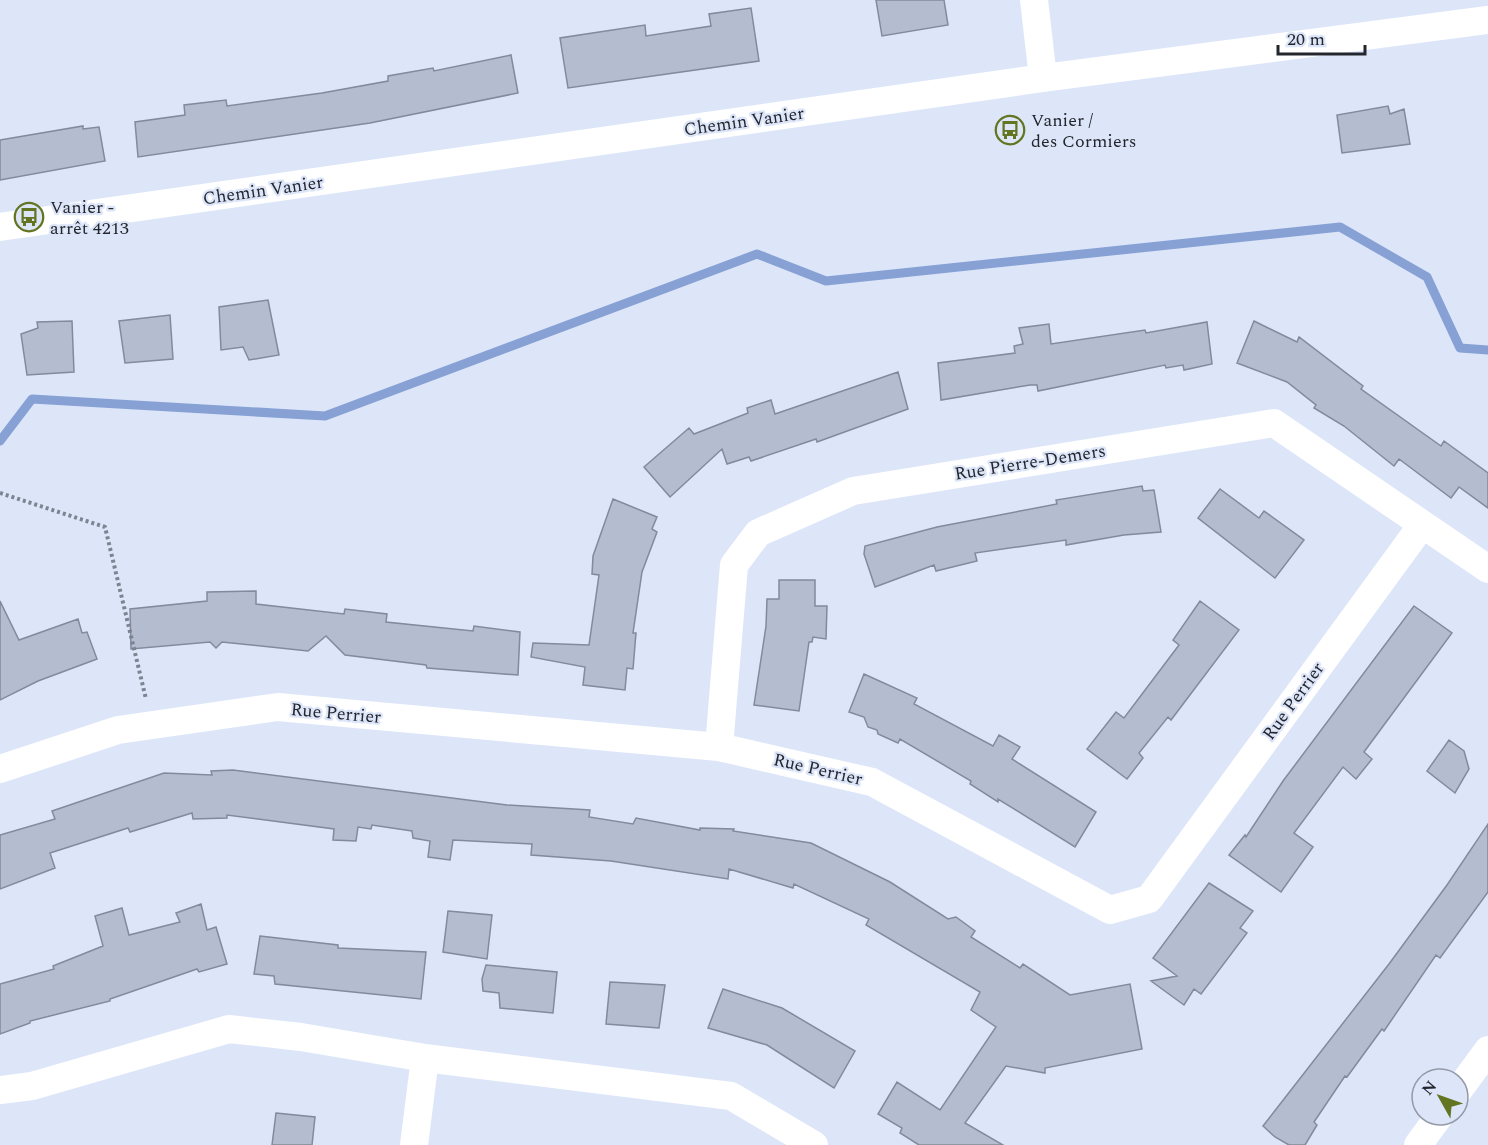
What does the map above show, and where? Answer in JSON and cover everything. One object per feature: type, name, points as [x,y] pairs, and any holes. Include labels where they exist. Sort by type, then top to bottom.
[{"type":"street","points":[[1034,0],[1042,78]]},
{"type":"street","name":"Chemin Vanier","points":[[0,227],[1042,78],[1488,20]]},
{"type":"street","name":"Rue Pierre-Demers","points":[[719,747],[734,566],[758,533],[853,490],[1274,423],[1488,568]]},
{"type":"street","name":"Rue Perrier","points":[[0,770],[118,730],[278,707],[719,747],[872,782],[1110,910],[1149,899],[1422,525]]},
{"type":"street","points":[[0,1090],[32,1086],[229,1029],[301,1037],[425,1058],[731,1095],[814,1145]]},
{"type":"street","points":[[1470,1075],[1488,1050]]},
{"type":"street","points":[[414,1145],[425,1058]]},
{"type":"street","points":[[1418,1145],[1431,1127]]},
{"type":"path","points":[[0,493],[105,527],[152,725]]},
{"type":"building","points":[[876,0],[944,0],[948,25],[882,36]]},
{"type":"building","points":[[751,8],[759,61],[568,88],[560,38],[645,25],[646,36],[711,26],[709,14]]},
{"type":"building","points":[[511,55],[518,93],[370,123],[138,157],[135,122],[185,115],[184,105],[226,100],[227,106],[322,93],[388,81],[388,76],[433,68],[434,71]]},
{"type":"building","points":[[1388,106],[1390,114],[1404,109],[1410,144],[1342,153],[1337,115]]},
{"type":"building","points":[[83,126],[83,129],[99,127],[105,161],[0,180],[0,140]]},
{"type":"building","points":[[268,300],[279,355],[249,360],[243,347],[221,350],[219,307]]},
{"type":"building","points":[[170,315],[173,359],[125,363],[119,321]]},
{"type":"building","points":[[72,321],[74,372],[27,375],[21,334],[38,328],[37,322]]},
{"type":"building","points":[[1254,321],[1297,342],[1299,337],[1363,386],[1361,389],[1441,446],[1444,441],[1488,473],[1488,508],[1459,487],[1451,498],[1399,459],[1394,466],[1344,426],[1314,408],[1316,405],[1287,382],[1237,363]]},
{"type":"building","points":[[1207,322],[1212,364],[1184,370],[1183,365],[1166,368],[1165,365],[1038,391],[1037,385],[1030,385],[941,400],[938,363],[1015,353],[1014,346],[1023,344],[1019,328],[1049,324],[1051,344],[1145,330],[1146,333]]},
{"type":"building","points":[[898,372],[908,409],[817,442],[816,439],[751,461],[749,457],[727,464],[722,449],[670,497],[644,467],[689,428],[694,434],[748,413],[747,408],[771,400],[775,414]]},
{"type":"building","points":[[1142,486],[1143,491],[1154,490],[1161,532],[1124,535],[1066,545],[1066,540],[975,553],[977,561],[936,571],[934,565],[875,587],[864,554],[865,546],[937,527],[1057,504],[1056,500]]},
{"type":"building","points":[[1220,489],[1259,518],[1264,511],[1304,540],[1275,578],[1198,518]]},
{"type":"building","points":[[613,499],[657,517],[652,529],[657,532],[642,572],[633,633],[636,633],[633,669],[627,668],[625,690],[583,685],[585,667],[531,657],[533,643],[589,645],[599,575],[592,574],[593,556]]},
{"type":"building","points":[[779,580],[815,580],[815,606],[827,606],[826,639],[813,637],[812,642],[809,642],[799,711],[754,705],[766,626],[767,599],[779,599]]},
{"type":"building","points":[[256,591],[256,604],[344,614],[345,609],[387,614],[386,622],[473,631],[474,626],[520,632],[518,675],[427,668],[426,665],[345,655],[326,636],[308,651],[222,642],[216,648],[210,642],[131,649],[130,609],[207,601],[207,592]]},
{"type":"building","points":[[0,601],[19,640],[78,619],[82,633],[87,632],[97,659],[38,681],[0,700]]},
{"type":"building","points":[[1200,601],[1239,630],[1171,720],[1168,717],[1139,753],[1143,758],[1127,779],[1087,749],[1116,712],[1124,718],[1179,645],[1173,640]]},
{"type":"building","points":[[1414,606],[1452,633],[1364,752],[1372,759],[1356,779],[1343,767],[1294,833],[1313,847],[1281,892],[1229,855],[1245,835],[1246,837],[1283,781]]},
{"type":"building","points":[[864,674],[917,698],[914,704],[993,746],[999,735],[1020,747],[1012,759],[1096,812],[1075,847],[998,799],[998,802],[970,784],[971,781],[900,739],[898,743],[878,734],[877,730],[868,727],[864,717],[849,712]]},
{"type":"building","points":[[1449,740],[1464,751],[1469,769],[1455,793],[1427,771]]},
{"type":"building","points":[[233,770],[507,805],[590,810],[589,817],[633,824],[636,818],[700,830],[700,828],[734,829],[733,831],[811,843],[890,882],[948,919],[956,917],[975,931],[971,937],[1020,968],[1023,964],[1070,995],[1130,984],[1142,1049],[1045,1068],[1045,1073],[1006,1066],[965,1123],[1003,1145],[919,1145],[900,1133],[902,1128],[878,1114],[897,1082],[940,1110],[996,1027],[971,1010],[980,992],[866,925],[869,919],[794,884],[793,888],[729,869],[728,879],[611,861],[531,855],[532,844],[453,840],[450,860],[428,857],[430,841],[413,838],[412,831],[372,825],[371,829],[358,827],[356,841],[333,840],[334,829],[227,815],[227,818],[193,819],[192,813],[130,832],[128,828],[50,853],[55,868],[0,889],[0,835],[55,819],[52,811],[164,773],[212,775],[211,771]]},
{"type":"building","points":[[1488,824],[1488,892],[1440,958],[1436,955],[1384,1031],[1382,1029],[1347,1077],[1345,1076],[1314,1122],[1317,1125],[1305,1145],[1289,1145],[1275,1137],[1263,1126],[1389,964]]},
{"type":"building","points":[[1209,883],[1253,911],[1240,928],[1247,933],[1201,994],[1194,989],[1184,1005],[1151,981],[1177,976],[1153,958]]},
{"type":"building","points":[[201,904],[207,930],[216,927],[227,964],[199,972],[197,969],[110,999],[110,1001],[30,1021],[30,1023],[0,1034],[0,984],[54,969],[53,966],[103,946],[95,916],[122,908],[129,935],[180,922],[176,913]]},
{"type":"building","points":[[448,911],[492,915],[487,959],[443,952]]},
{"type":"building","points":[[260,936],[338,945],[338,948],[426,952],[421,999],[275,984],[274,976],[254,974]]},
{"type":"building","points":[[486,965],[557,972],[553,1013],[500,1008],[499,993],[483,991],[482,979]]},
{"type":"building","points":[[610,982],[665,985],[659,1028],[606,1024]]},
{"type":"building","points":[[723,989],[782,1008],[855,1051],[834,1088],[767,1045],[708,1028]]},
{"type":"building","points":[[276,1113],[315,1117],[312,1145],[272,1145]]},
{"type":"waterway","points":[[0,441],[32,399],[325,416],[757,254],[826,281],[1340,227],[1427,277],[1460,348],[1488,350]]},
{"type":"place","name":"Vanier / des Cormiers","points":[[1010,130]]},
{"type":"place","name":"Vanier - arrêt 4213","points":[[29,217]]}]
